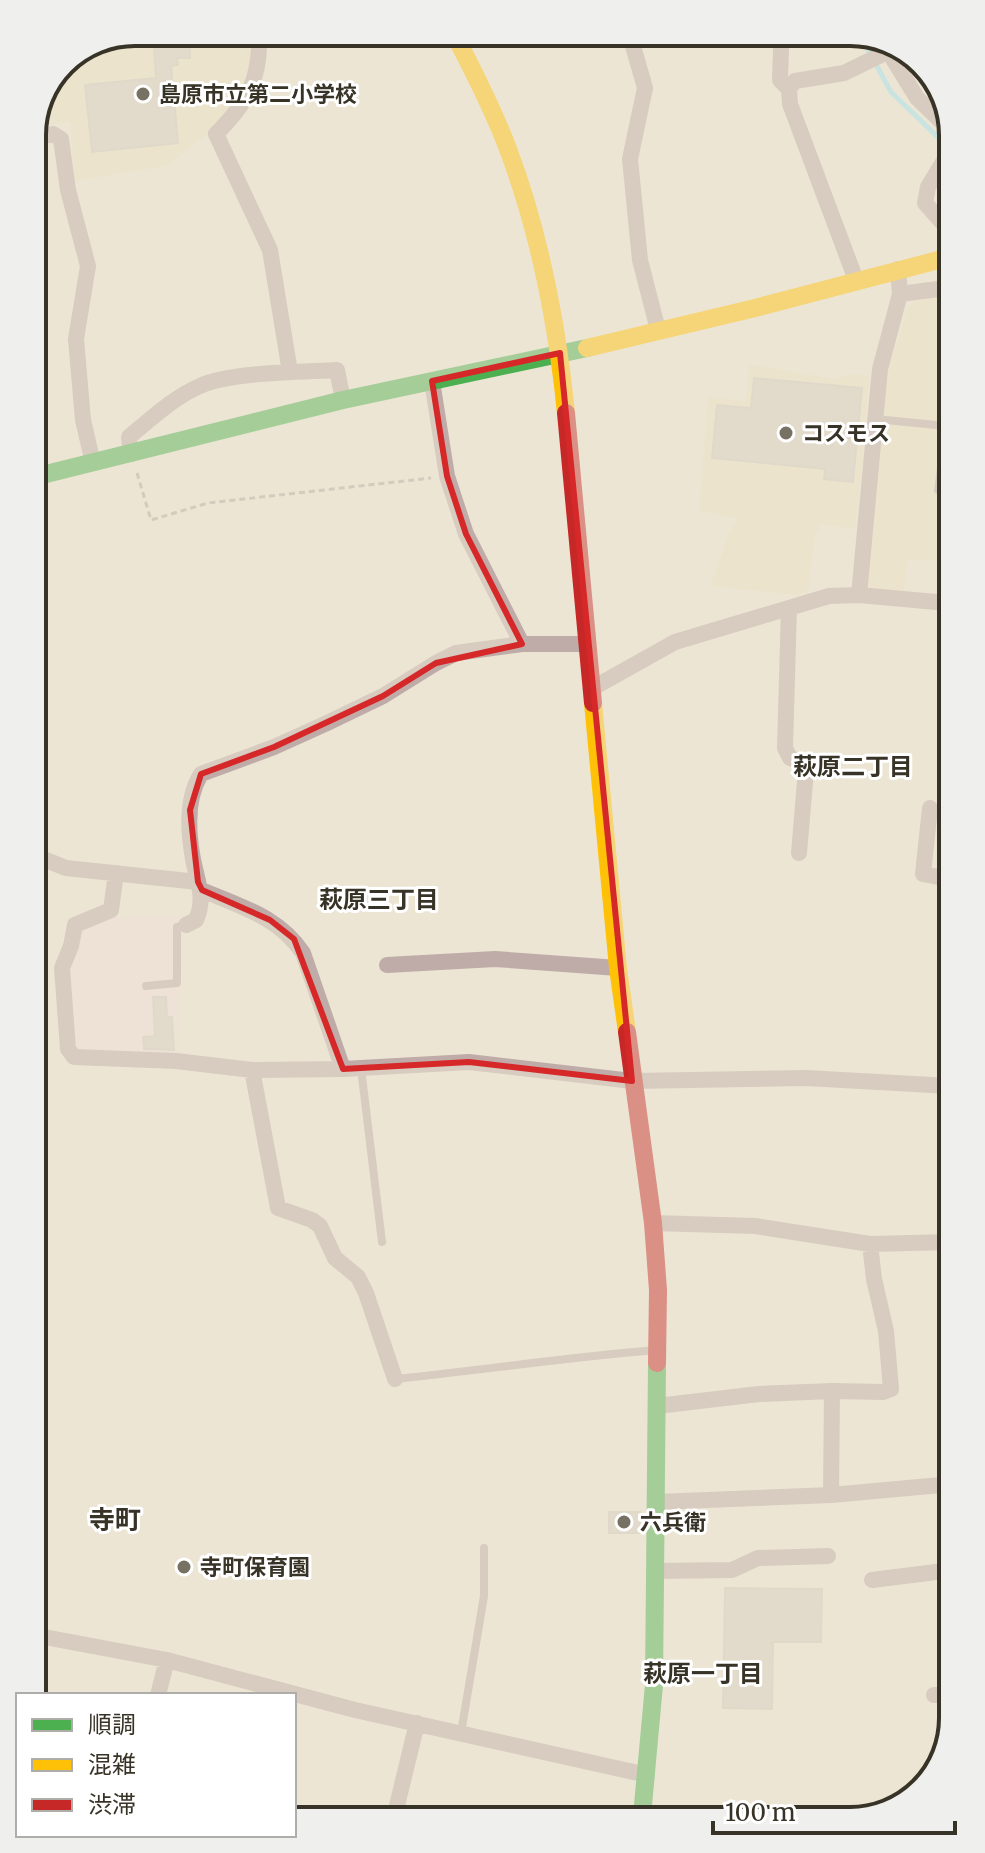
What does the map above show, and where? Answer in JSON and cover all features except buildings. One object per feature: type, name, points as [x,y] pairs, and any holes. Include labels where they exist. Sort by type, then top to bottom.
[{"type":"street","points":[[260,46],[254,81],[234,116],[216,134],[270,250],[290,372]]},
{"type":"street","points":[[460,46],[497,121],[514,166],[547,279],[560,353],[618,968],[653,1223],[658,1290],[654,1685],[643,1807]]},
{"type":"street","points":[[633,46],[645,88],[630,159],[635,217],[640,260],[658,330]]},
{"type":"street","points":[[780,46],[780,80],[789,89]]},
{"type":"street","points":[[856,280],[790,104],[789,89],[795,81],[844,73],[878,53],[937,117]]},
{"type":"street","points":[[46,135],[53,134],[61,139],[68,190],[88,266],[76,339],[83,420],[93,463]]},
{"type":"street","points":[[939,169],[928,187],[925,203],[939,219]]},
{"type":"street","points":[[46,474],[343,400],[751,309],[939,260]]},
{"type":"street","points":[[859,595],[880,369],[900,294],[898,269]]},
{"type":"street","points":[[900,294],[939,289]]},
{"type":"street","points":[[131,454],[129,437],[181,396],[197,387],[223,380],[337,370],[343,400]]},
{"type":"street","points":[[432,381],[447,476],[466,534],[522,644]]},
{"type":"street","points":[[591,689],[675,642],[829,596],[859,595],[939,602]]},
{"type":"street","points":[[789,608],[785,748],[790,758],[803,762],[806,770],[799,853]]},
{"type":"street","points":[[186,925],[196,920],[199,912],[200,886],[192,857],[190,810],[195,783],[201,774],[325,724],[383,696],[456,653],[522,644],[586,644]]},
{"type":"street","points":[[930,808],[923,874],[939,877]]},
{"type":"street","points":[[46,860],[66,868],[200,886],[270,920],[294,939],[303,953],[343,1069]]},
{"type":"street","points":[[116,873],[111,910],[75,925],[71,946],[63,963],[68,1049],[71,1055],[78,1058],[176,1061],[252,1070],[469,1062],[632,1081],[806,1078],[939,1085]]},
{"type":"street","points":[[387,965],[495,959],[618,968]]},
{"type":"street","points":[[252,1070],[278,1208],[320,1226],[335,1258],[358,1277],[395,1379]]},
{"type":"street","points":[[653,1223],[755,1226],[870,1244],[939,1242]]},
{"type":"street","points":[[657,1406],[759,1394],[883,1392],[891,1389],[886,1331],[870,1244]]},
{"type":"street","points":[[831,1495],[832,1391]]},
{"type":"street","points":[[656,1502],[831,1495],[939,1485]]},
{"type":"street","points":[[655,1571],[732,1570],[758,1558],[828,1556]]},
{"type":"street","points":[[872,1580],[939,1572]]},
{"type":"street","points":[[46,1637],[167,1660],[291,1693]]},
{"type":"street","points":[[159,1693],[167,1660]]},
{"type":"street","points":[[296,1694],[647,1775]]},
{"type":"street","points":[[397,1807],[417,1723]]},
{"type":"lane","points":[[876,419],[939,425]]},
{"type":"lane","points":[[146,986],[177,983],[177,927],[186,925]]},
{"type":"lane","points":[[361,1068],[382,1242]]},
{"type":"lane","points":[[395,1379],[503,1368],[559,1358],[658,1350]]},
{"type":"lane","points":[[461,1734],[484,1596],[484,1548]]},
{"type":"path","points":[[131,454],[151,520],[208,503],[447,476]]},
{"type":"highlighted area","points":[[560,353],[632,1081],[469,1062],[343,1069],[294,939],[270,920],[202,890],[198,882],[190,810],[201,774],[274,747],[383,696],[436,663],[522,644],[466,534],[447,476],[432,381]]},
{"type":"shaded area","name":"島原市立第二小学校","points":[[135,46],[253,46],[253,61],[231,107],[212,130],[167,166],[74,181],[70,122],[47,125],[55,96],[76,68],[107,51]]},
{"type":"shaded area","points":[[939,295],[939,561],[908,560],[903,598],[870,590],[865,582],[884,383],[907,309],[916,300]]},
{"type":"shaded area","points":[[749,364],[835,379],[852,373],[869,376],[855,529],[821,525],[815,535],[808,591],[796,595],[710,586],[729,533],[739,519],[699,511],[708,397],[746,401]]},
{"type":"shaded area","points":[[116,917],[184,917],[177,1056],[80,1053],[75,1047],[69,963],[84,924]]},
{"type":"waterway","points":[[867,48],[891,92],[939,138]]},
{"type":"traffic: fast","points":[[46,474],[343,400],[587,348]]},
{"type":"traffic: fast","points":[[643,1807],[654,1685],[657,1363]]},
{"type":"traffic: slow","points":[[460,46],[502,134],[529,214],[552,313],[566,413]]},
{"type":"traffic: slow","points":[[587,348],[939,260]]},
{"type":"traffic: slow","points":[[593,703],[627,1032]]},
{"type":"traffic: jam","points":[[566,413],[593,703]]},
{"type":"traffic: jam","points":[[627,1032],[653,1223],[658,1290],[657,1363]]},
{"type":"place","name":"島原市立第二小学校","points":[[143,94]]},
{"type":"place","name":"コスモス","points":[[786,433]]},
{"type":"place","name":"六兵衛","points":[[624,1522]]},
{"type":"place","name":"寺町保育園","points":[[184,1567]]},
{"type":"district","name":"萩原二丁目","points":[[853,767]]},
{"type":"district","name":"萩原三丁目","points":[[379,900]]},
{"type":"district","name":"寺町","points":[[115,1520]]},
{"type":"district","name":"萩原一丁目","points":[[703,1674]]}]
